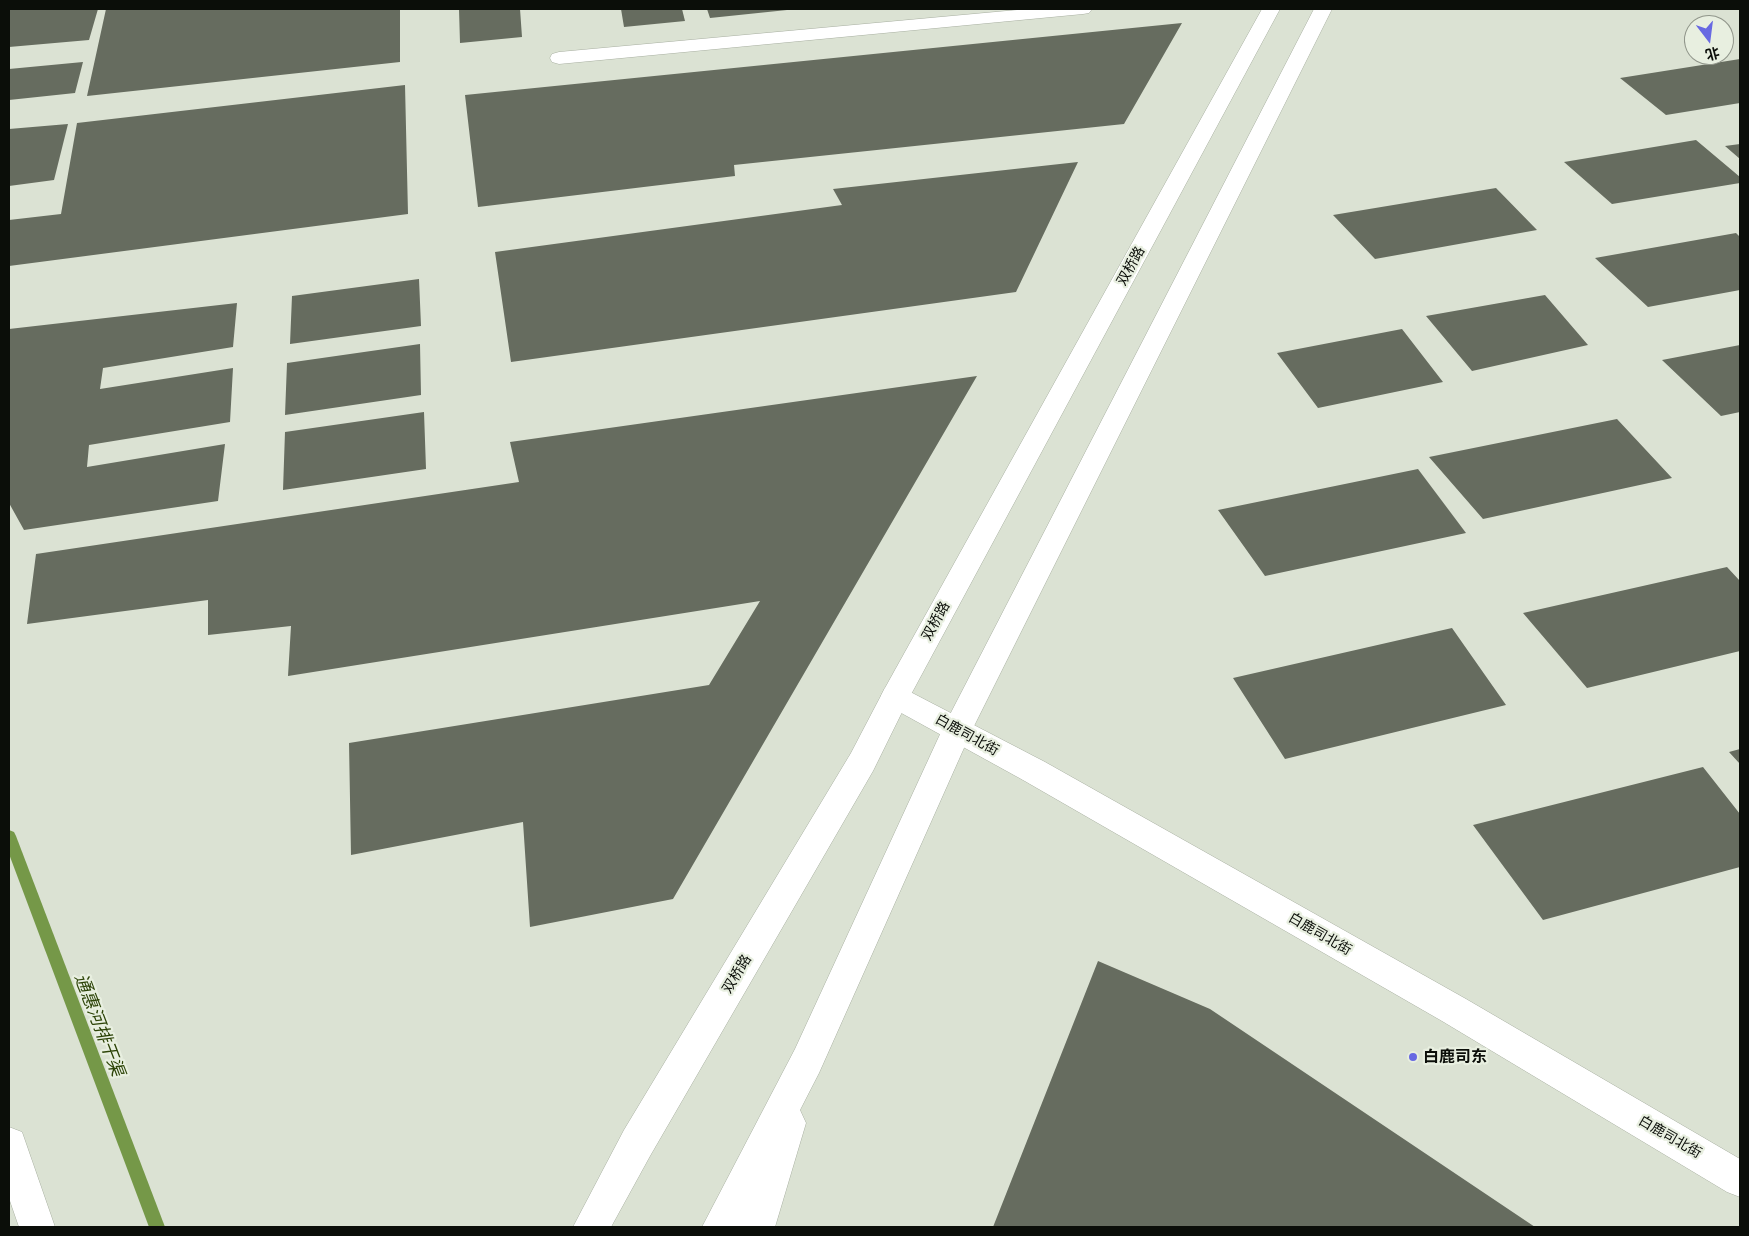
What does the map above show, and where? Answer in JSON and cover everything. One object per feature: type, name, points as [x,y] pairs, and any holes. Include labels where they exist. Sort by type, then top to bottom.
[{"type":"street","points":[[559,58],[1082,9]]},
{"type":"street","name":"双桥路","points":[[590,1227],[637,1143],[862,762],[895,696],[1271,9]]},
{"type":"street","points":[[720,1227],[807,1061],[957,730],[1323,9]]},
{"type":"street","name":"白鹿司北街","points":[[895,696],[1454,1010],[1740,1179]]},
{"type":"street","points":[[757,1227],[807,1061]]},
{"type":"street","points":[[9,1145],[37,1227]]},
{"type":"building","points":[[9,9],[98,9],[89,40],[9,47]]},
{"type":"building","points":[[106,9],[400,9],[400,62],[87,96]]},
{"type":"building","points":[[459,9],[520,9],[522,37],[460,43]]},
{"type":"building","points":[[621,9],[682,9],[685,21],[624,27]]},
{"type":"building","points":[[707,9],[787,9],[787,10],[710,18]]},
{"type":"building","points":[[1182,23],[1124,124],[734,165],[735,176],[478,207],[465,95]]},
{"type":"building","points":[[1740,59],[1740,103],[1666,115],[1620,78],[1702,65],[1734,65],[1734,60]]},
{"type":"building","points":[[83,62],[75,93],[9,100],[9,69]]},
{"type":"building","points":[[405,85],[408,214],[9,266],[9,220],[61,214],[77,123]]},
{"type":"building","points":[[68,124],[54,180],[9,186],[9,129]]},
{"type":"building","points":[[1696,140],[1740,177],[1740,183],[1612,204],[1564,162]]},
{"type":"building","points":[[1740,144],[1740,159],[1725,146]]},
{"type":"building","points":[[1078,162],[1016,292],[511,362],[495,252],[842,205],[833,189]]},
{"type":"building","points":[[1496,188],[1537,230],[1375,259],[1333,215]]},
{"type":"building","points":[[1736,233],[1740,237],[1740,290],[1648,307],[1595,258]]},
{"type":"building","points":[[419,279],[421,326],[290,344],[292,296]]},
{"type":"building","points":[[1545,295],[1588,345],[1472,371],[1426,316]]},
{"type":"building","points":[[237,303],[233,347],[103,368],[100,389],[233,368],[230,422],[89,445],[87,467],[225,444],[218,501],[24,530],[9,503],[9,329]]},
{"type":"building","points":[[1402,329],[1443,382],[1318,408],[1277,353]]},
{"type":"building","points":[[420,344],[421,395],[285,415],[287,363]]},
{"type":"building","points":[[1740,345],[1740,412],[1721,416],[1662,360]]},
{"type":"building","points":[[977,376],[673,899],[530,927],[523,822],[351,855],[349,743],[709,685],[760,601],[288,676],[291,626],[208,635],[208,600],[27,624],[36,554],[519,482],[510,442]]},
{"type":"building","points":[[424,412],[426,469],[283,490],[285,432]]},
{"type":"building","points":[[1617,419],[1672,478],[1483,519],[1429,457]]},
{"type":"building","points":[[1418,469],[1466,533],[1265,576],[1218,510]]},
{"type":"building","points":[[1727,567],[1740,581],[1740,651],[1587,688],[1523,613]]},
{"type":"building","points":[[1452,628],[1506,705],[1285,759],[1233,678]]},
{"type":"building","points":[[1740,749],[1740,764],[1729,752]]},
{"type":"building","points":[[1703,767],[1740,814],[1740,867],[1543,920],[1473,825]]},
{"type":"building","points":[[1098,961],[1210,1009],[1535,1227],[993,1227]]},
{"type":"waterway","name":"通惠河排干渠","points":[[9,836],[157,1227]]},
{"type":"place","name":"白鹿司东","points":[[1413,1057]]}]
